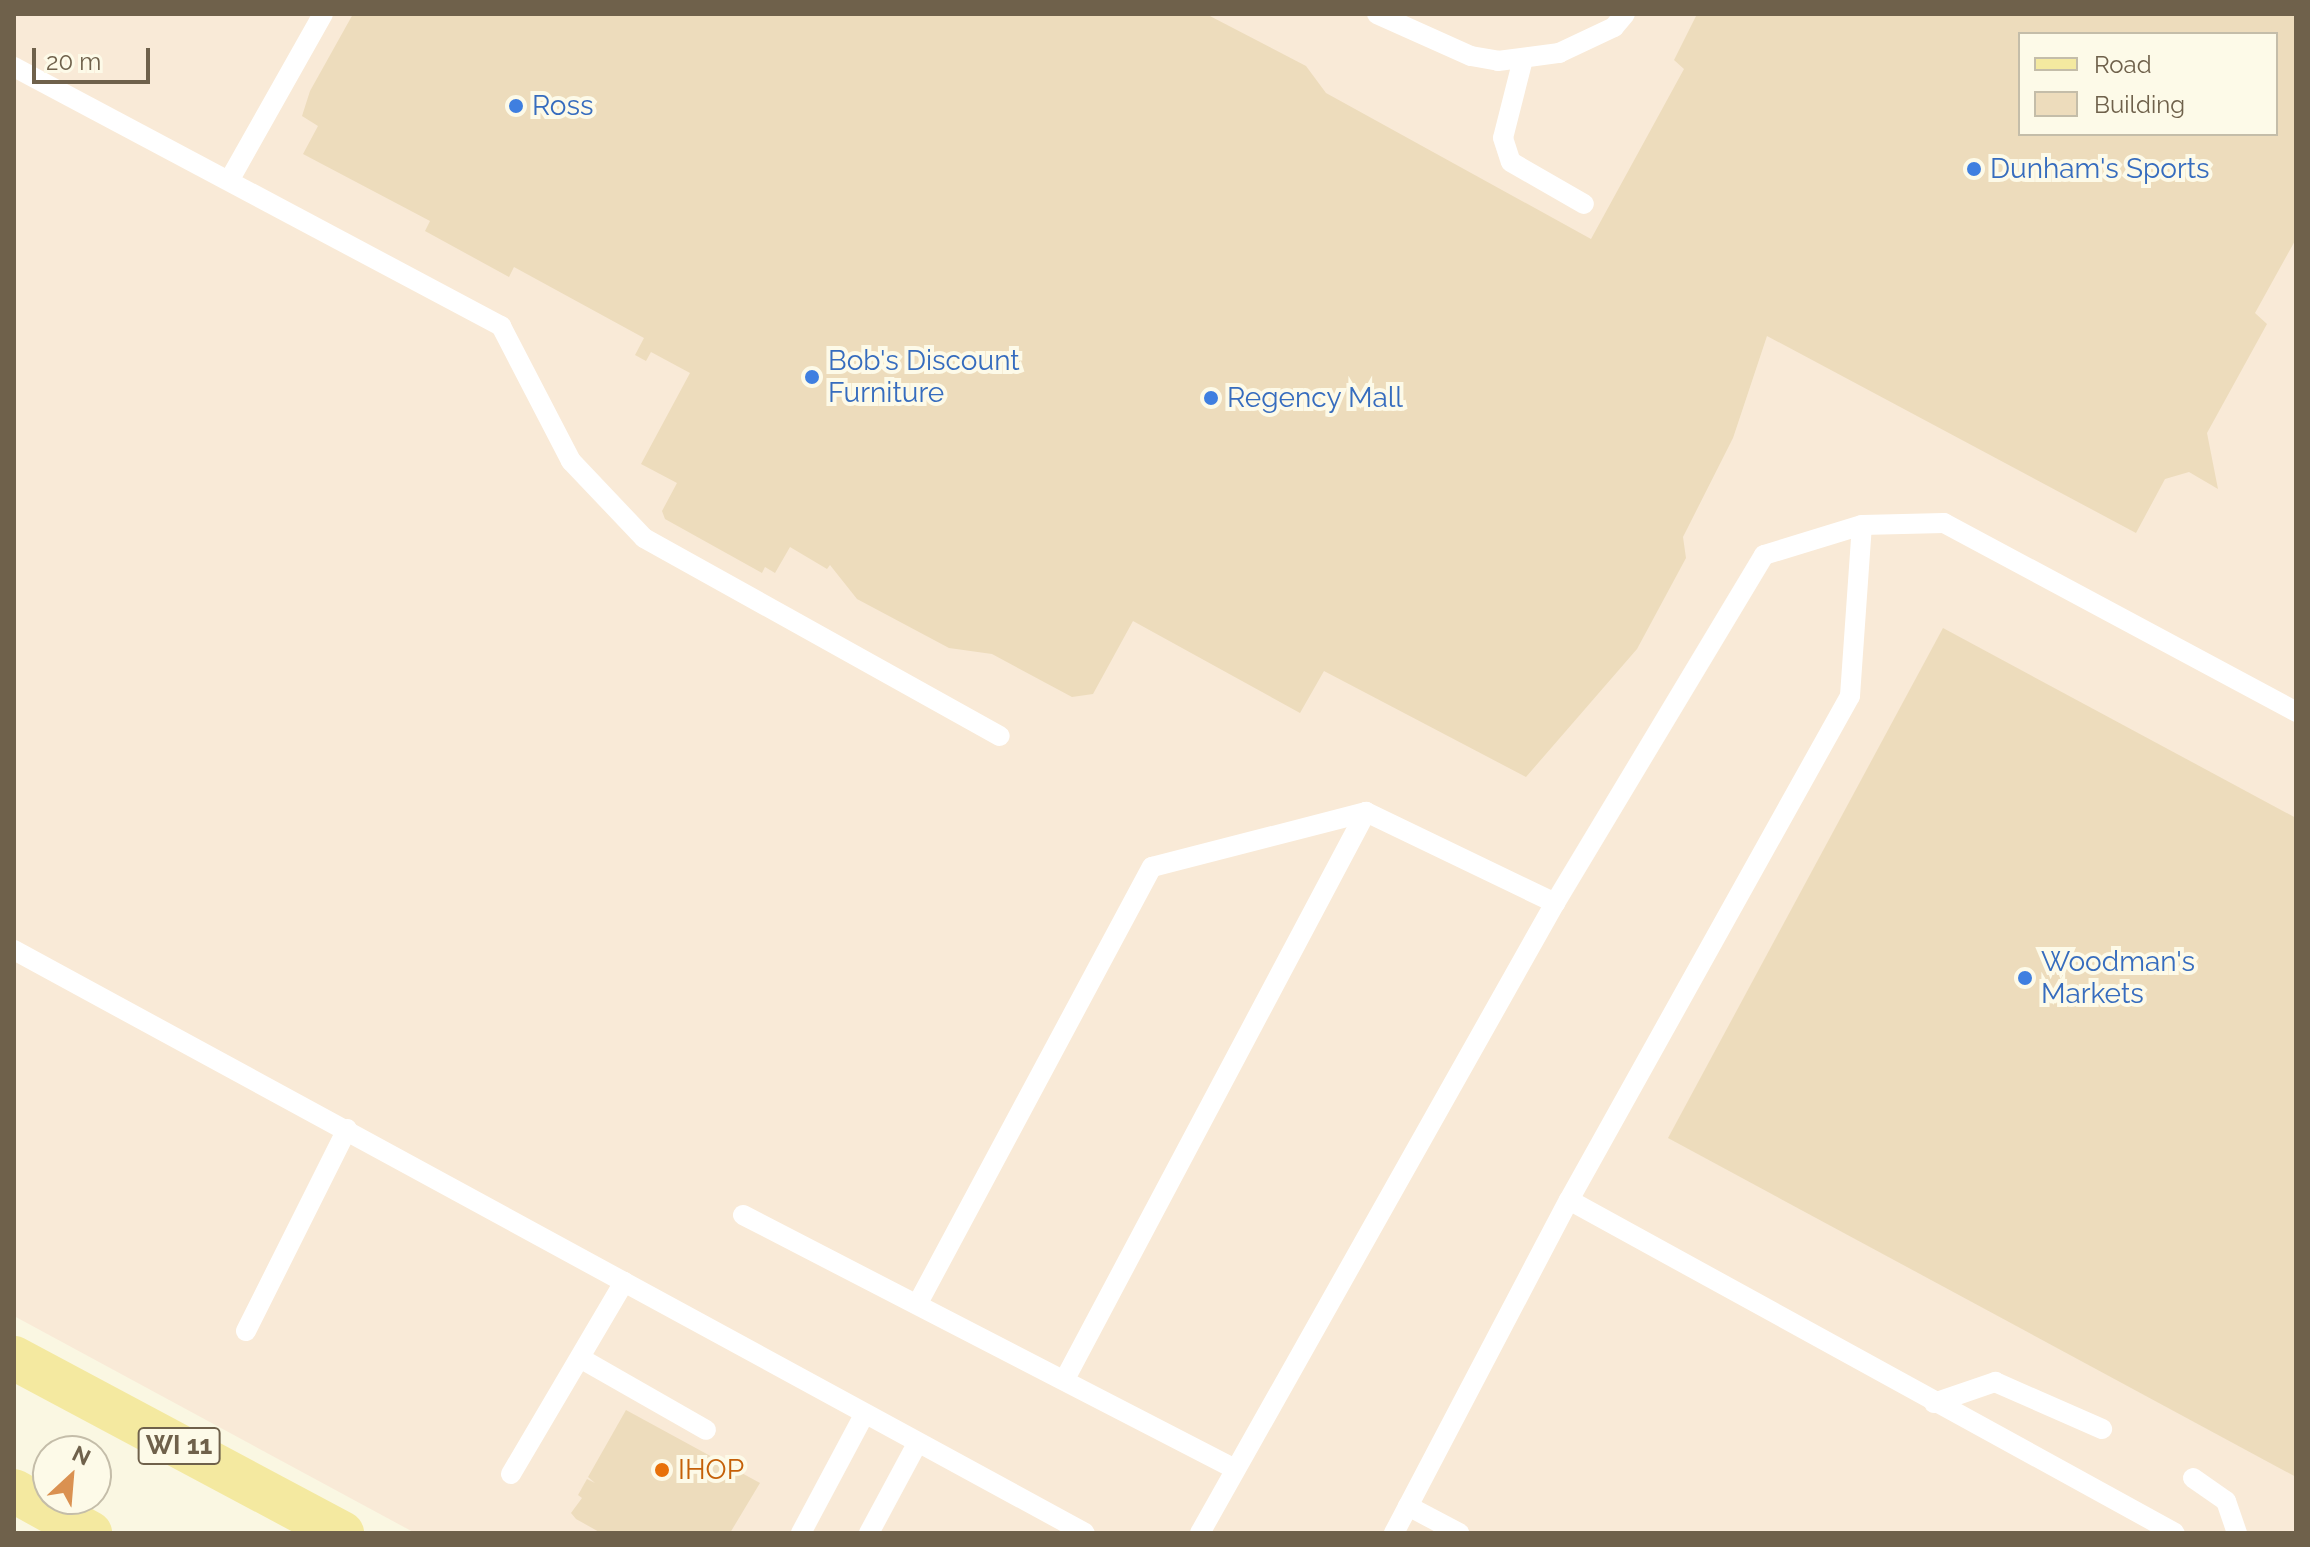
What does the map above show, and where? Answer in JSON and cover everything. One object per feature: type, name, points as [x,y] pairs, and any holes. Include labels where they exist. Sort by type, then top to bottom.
[{"type":"main road","name":"WI 11","points":[[14,1358],[342,1533]]},
{"type":"main road","points":[[14,1491],[90,1533]]},
{"type":"lane","points":[[230,179],[323,14]]},
{"type":"lane","points":[[1377,14],[1471,56],[1523,59],[1559,53],[1614,27],[1625,14]]},
{"type":"lane","points":[[1523,59],[1503,138],[1511,162],[1584,204]]},
{"type":"lane","points":[[14,67],[230,179],[501,326],[571,461],[644,538],[1000,736]]},
{"type":"lane","points":[[1200,1533],[1555,903],[1764,555],[1862,525],[1944,523],[2296,712]]},
{"type":"lane","points":[[1394,1533],[1569,1200],[1850,696],[1862,525]]},
{"type":"lane","points":[[918,1303],[1152,867],[1366,812],[1555,903]]},
{"type":"lane","points":[[1066,1377],[1366,812]]},
{"type":"lane","points":[[14,950],[1085,1533]]},
{"type":"lane","points":[[246,1331],[347,1129]]},
{"type":"lane","points":[[1569,1200],[2175,1533]]},
{"type":"lane","points":[[743,1215],[1066,1377],[1235,1469]]},
{"type":"lane","points":[[511,1474],[624,1282]]},
{"type":"lane","points":[[580,1358],[706,1430]]},
{"type":"lane","points":[[1934,1403],[1995,1382],[2102,1429]]},
{"type":"lane","points":[[801,1533],[864,1415]]},
{"type":"lane","points":[[869,1533],[917,1444]]},
{"type":"lane","points":[[2193,1478],[2226,1501],[2237,1533]]},
{"type":"lane","points":[[1408,1506],[1459,1533]]},
{"type":"shaded area","points":[[14,14],[2296,14],[2296,1533],[415,1533],[14,1316]]},
{"type":"building","name":"Regency Mall","points":[[353,14],[1206,14],[1306,66],[1326,93],[1591,239],[1684,69],[1674,60],[1697,14],[2296,14],[2296,239],[2255,313],[2267,324],[2207,433],[2218,489],[2189,472],[2165,479],[2136,533],[1767,336],[1733,438],[1683,537],[1686,558],[1637,649],[1526,777],[1324,671],[1300,713],[1133,621],[1093,694],[1072,697],[992,654],[949,648],[857,599],[830,565],[827,569],[790,547],[775,573],[765,567],[762,573],[665,519],[662,511],[677,483],[641,464],[690,373],[651,352],[646,361],[635,355],[644,338],[514,267],[509,277],[425,231],[430,221],[303,154],[318,126],[302,116],[310,91]]},
{"type":"building","name":"Woodman's Markets","points":[[1943,628],[2296,818],[2296,1477],[1668,1138]]},
{"type":"building","name":"IHOP","points":[[626,1410],[760,1483],[730,1533],[601,1533],[576,1519],[571,1513],[582,1498],[578,1495],[587,1479],[595,1483],[588,1477]]},
{"type":"place","name":"Ross","points":[[516,106]]},
{"type":"place","name":"Dunham's Sports","points":[[1974,169]]},
{"type":"place","name":"Bob's Discount Furniture","points":[[812,377]]},
{"type":"place","name":"Regency Mall","points":[[1211,398]]},
{"type":"place","name":"Woodman's Markets","points":[[2025,978]]},
{"type":"place","name":"IHOP","points":[[662,1470]]}]
